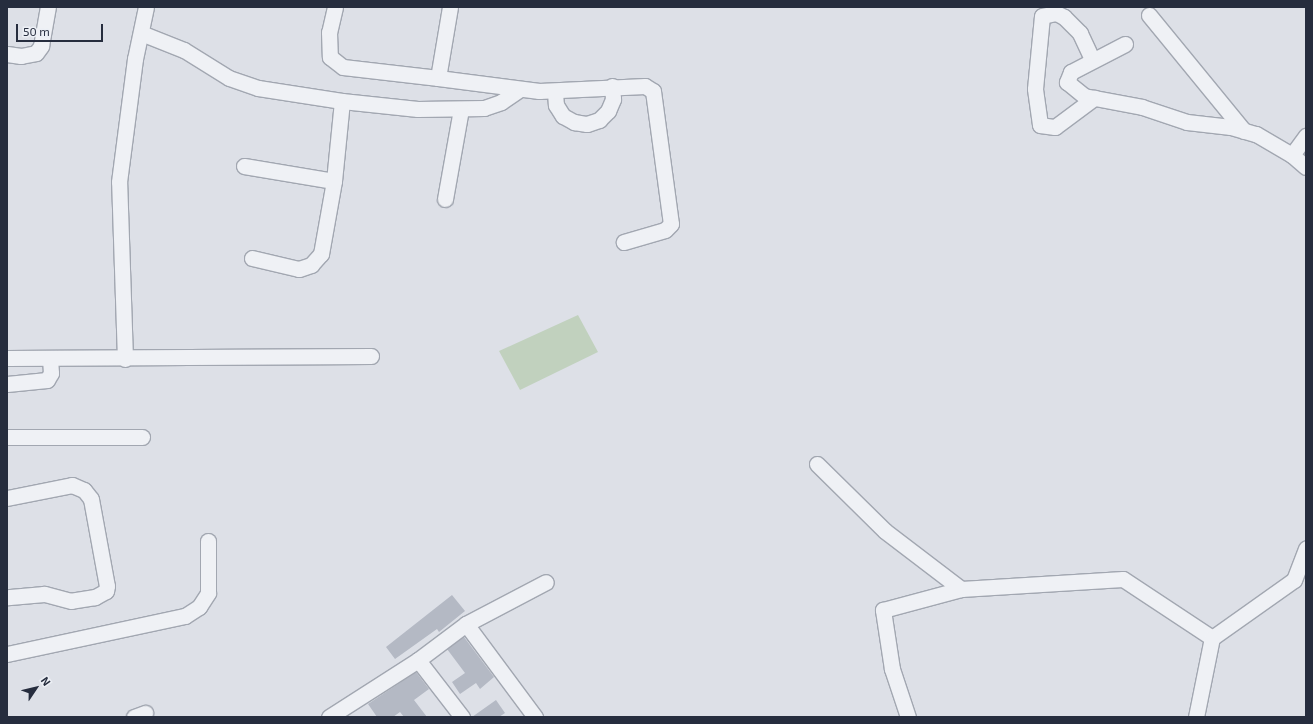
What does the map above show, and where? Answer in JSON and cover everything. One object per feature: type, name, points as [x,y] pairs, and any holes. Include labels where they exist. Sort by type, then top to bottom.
[{"type":"street","points":[[7,54],[21,56],[36,53],[41,46],[48,7]]},
{"type":"street","points":[[125,359],[119,182],[146,7]]},
{"type":"street","points":[[335,7],[329,32],[330,57],[343,67],[554,92],[612,86],[644,86],[653,91],[671,224],[666,230],[624,242]]},
{"type":"street","points":[[438,78],[450,7]]},
{"type":"street","points":[[1092,59],[1080,33],[1064,17],[1056,14],[1042,16],[1035,89],[1040,126],[1056,127],[1094,98]]},
{"type":"street","points":[[1150,15],[1244,131]]},
{"type":"street","points":[[141,33],[184,50],[229,78],[258,88],[342,101],[418,109],[484,108],[501,102],[520,89]]},
{"type":"street","points":[[1125,44],[1092,59],[1071,72],[1067,82],[1084,96],[1142,107],[1187,122],[1244,131],[1292,155],[1306,167]]},
{"type":"street","points":[[554,92],[556,105],[563,116],[574,122],[587,124],[599,120],[608,111],[613,99],[612,86]]},
{"type":"street","points":[[252,258],[299,269],[317,261],[321,254],[334,181],[342,101]]},
{"type":"street","points":[[445,199],[461,109]]},
{"type":"street","points":[[1292,155],[1306,136]]},
{"type":"street","points":[[244,166],[334,181]]},
{"type":"street","points":[[10,354],[50,358],[125,359],[371,356]]},
{"type":"street","points":[[7,384],[47,380],[51,373],[50,358]]},
{"type":"street","points":[[7,437],[142,438]]},
{"type":"street","points":[[817,464],[885,531],[961,589]]},
{"type":"street","points":[[7,498],[72,485],[84,490],[91,499],[107,586],[102,594],[71,601],[44,594],[7,597]]},
{"type":"street","points":[[7,654],[185,616],[199,607],[208,593],[208,541]]},
{"type":"street","points":[[1196,717],[1212,638],[1294,580],[1306,548]]},
{"type":"street","points":[[908,717],[892,669],[883,610],[961,589],[1123,578],[1212,638]]},
{"type":"street","points":[[329,717],[418,660],[466,624],[546,582]]},
{"type":"street","points":[[466,624],[535,717]]},
{"type":"street","points":[[418,660],[462,717]]},
{"type":"green space","points":[[578,315],[598,352],[520,390],[499,351]]},
{"type":"building","points":[[452,595],[465,611],[439,632],[437,629],[395,659],[386,647]]},
{"type":"building","points":[[464,637],[494,677],[480,689],[476,683],[460,694],[452,682],[465,673],[447,649]]},
{"type":"building","points":[[416,672],[429,689],[414,700],[427,717],[404,717],[400,712],[393,717],[377,717],[368,704]]},
{"type":"building","points":[[496,700],[505,713],[499,717],[472,717]]}]
